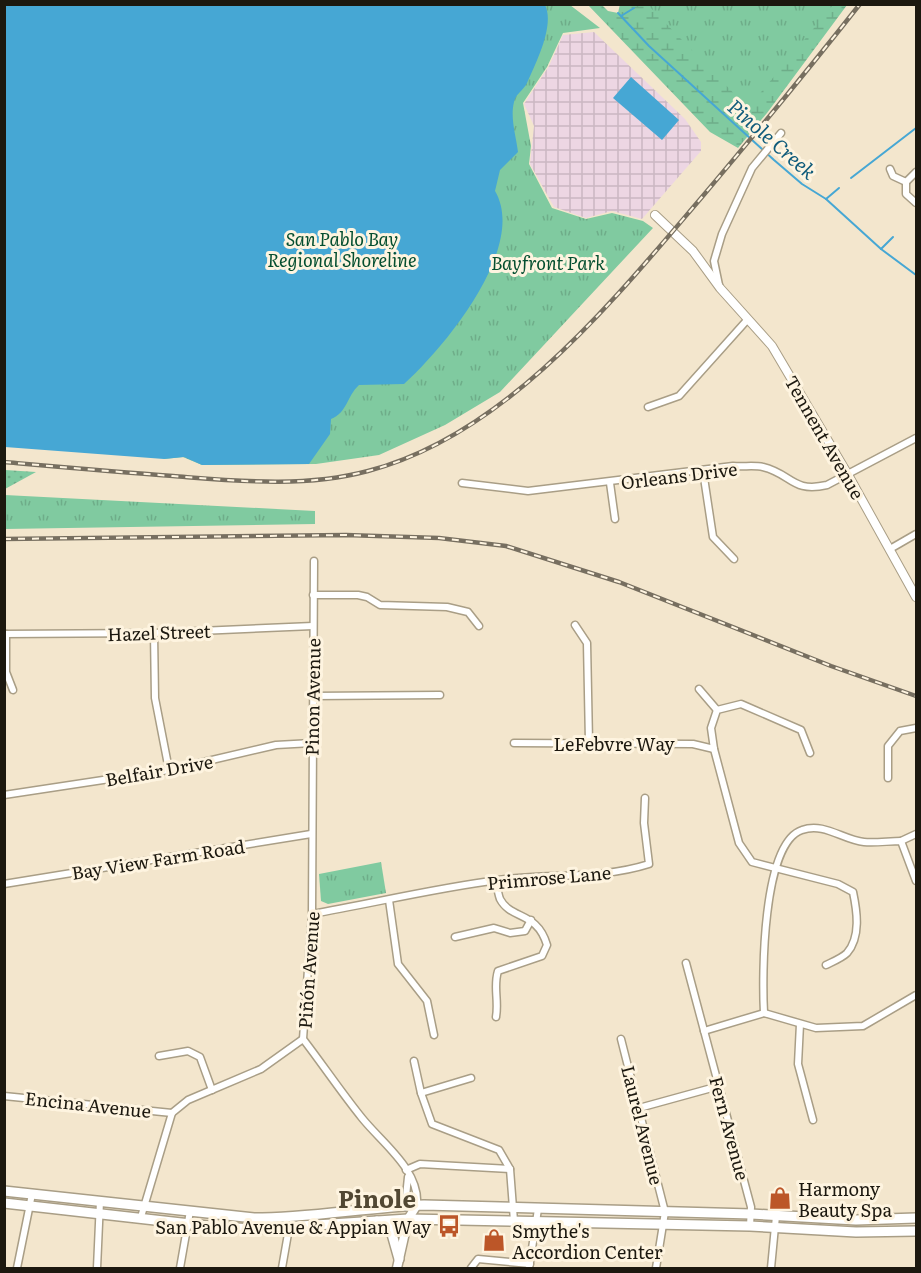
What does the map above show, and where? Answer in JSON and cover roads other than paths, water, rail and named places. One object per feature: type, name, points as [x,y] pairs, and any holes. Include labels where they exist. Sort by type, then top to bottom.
[{"type":"main road","points":[[4,1191],[254,1218],[290,1218],[417,1205],[751,1214],[864,1220],[916,1218]]},
{"type":"main road","points":[[4,1203],[217,1227],[289,1228],[408,1219],[750,1226],[856,1232],[916,1231]]},
{"type":"main road","points":[[398,1264],[408,1219],[417,1205]]},
{"type":"main road","points":[[405,1206],[408,1219]]},
{"type":"main road","points":[[372,1220],[390,1227],[398,1264]]},
{"type":"street","points":[[720,288],[714,266],[715,256],[752,168],[781,133]]},
{"type":"street","points":[[890,169],[893,176],[906,182]]},
{"type":"street","points":[[916,172],[906,182],[904,188],[906,194],[916,203]]},
{"type":"street","name":"Tennent Avenue","points":[[655,215],[693,251],[720,288],[772,346],[847,473],[916,597]]},
{"type":"street","points":[[648,407],[679,396],[748,319]]},
{"type":"street","name":"Orleans Drive","points":[[462,483],[528,491],[610,483],[733,466],[762,467],[798,486],[812,488],[827,485],[916,438]]},
{"type":"street","points":[[703,471],[712,537],[734,560]]},
{"type":"street","points":[[610,483],[615,519]]},
{"type":"street","points":[[890,549],[916,534]]},
{"type":"street","name":"Pinon Avenue","points":[[311,834],[314,561]]},
{"type":"street","points":[[313,595],[358,595],[380,605],[447,607],[468,612],[480,626]]},
{"type":"street","points":[[575,625],[587,643],[589,742]]},
{"type":"street","name":"Hazel Street","points":[[5,634],[154,633],[313,626]]},
{"type":"street","points":[[154,633],[156,698],[169,770]]},
{"type":"street","points":[[5,634],[6,672],[13,690]]},
{"type":"street","points":[[699,689],[717,710]]},
{"type":"street","points":[[312,696],[440,695]]},
{"type":"street","points":[[717,710],[741,704],[801,730],[810,753]]},
{"type":"street","points":[[717,710],[711,728],[714,750],[739,843],[752,862],[775,870],[838,884],[853,892],[858,914],[854,941],[846,954],[826,965]]},
{"type":"street","points":[[888,778],[888,746],[900,730],[916,728]]},
{"type":"street","name":"Belfair Drive","points":[[4,795],[169,770],[276,745],[312,743]]},
{"type":"street","name":"LeFebvre Way","points":[[514,743],[693,744],[714,750]]},
{"type":"street","name":"Primrose Lane","points":[[312,914],[496,880],[537,875],[578,877],[649,864],[644,823],[645,798]]},
{"type":"street","points":[[764,1013],[764,949],[775,870],[788,838],[801,830],[818,827],[862,842],[901,841],[916,834]]},
{"type":"street","name":"Bay View Farm Road","points":[[4,884],[311,834]]},
{"type":"street","name":"Piñón Avenue","points":[[311,834],[312,914],[303,1039],[363,1119],[395,1152],[415,1185],[417,1205]]},
{"type":"street","points":[[901,841],[916,881]]},
{"type":"street","points":[[496,880],[500,899],[507,908],[531,920],[543,931],[547,945],[542,956],[498,971],[494,982],[499,1002],[496,1017]]},
{"type":"street","points":[[389,900],[398,964],[427,1001],[434,1035]]},
{"type":"street","points":[[454,937],[494,928],[510,933],[525,931],[531,920]]},
{"type":"street","name":"Fern Avenue","points":[[686,963],[751,1214],[750,1226]]},
{"type":"street","points":[[704,1031],[764,1013],[816,1028],[863,1026],[916,995]]},
{"type":"street","points":[[800,1024],[798,1064],[813,1120]]},
{"type":"street","points":[[141,1217],[142,1206],[156,1171],[172,1113],[188,1100],[261,1069],[303,1039]]},
{"type":"street","name":"Laurel Avenue","points":[[621,1039],[665,1212]]},
{"type":"street","points":[[159,1056],[188,1051],[200,1057],[212,1090]]},
{"type":"street","points":[[414,1061],[421,1093],[432,1124],[499,1150],[510,1168],[514,1221]]},
{"type":"street","points":[[421,1093],[471,1078]]},
{"type":"street","points":[[639,1108],[719,1086]]},
{"type":"street","name":"Encina Avenue","points":[[4,1096],[172,1113]]},
{"type":"street","points":[[405,1206],[407,1173],[420,1164],[510,1168]]},
{"type":"street","points":[[17,1269],[32,1194]]},
{"type":"street","points":[[97,1269],[100,1201]]},
{"type":"street","points":[[471,1269],[478,1259],[530,1266],[538,1209]]},
{"type":"street","points":[[180,1269],[190,1211]]},
{"type":"street","points":[[656,1269],[665,1212]]},
{"type":"street","points":[[771,1269],[776,1216]]},
{"type":"street","points":[[282,1269],[289,1228]]},
{"type":"water","name":"San Pablo Bay Regional Shoreline","points":[[4,5],[545,5],[548,23],[543,44],[527,83],[514,102],[513,121],[518,152],[500,170],[495,191],[502,214],[500,240],[491,267],[477,295],[440,347],[404,384],[359,385],[344,409],[331,419],[330,434],[309,464],[202,465],[184,457],[164,459],[5,447]]},
{"type":"water","points":[[631,77],[679,120],[662,140],[613,98]]},
{"type":"waterway","points":[[621,16],[634,8]]},
{"type":"waterway","name":"Pinole Creek","points":[[618,13],[649,46],[774,160],[802,184],[826,199],[881,249],[916,275]]},
{"type":"waterway","points":[[851,178],[916,128]]},
{"type":"waterway","points":[[826,199],[839,188]]},
{"type":"waterway","points":[[881,249],[893,237]]},
{"type":"railway","points":[[4,462],[222,480],[271,482],[320,480],[368,471],[418,453],[466,428],[511,396],[553,360],[594,320],[702,197],[860,4]]},
{"type":"railway","points":[[4,539],[346,535],[439,538],[506,546],[619,582],[831,666],[916,696]]},
{"type":"place","name":"Harmony Beauty Spa","points":[[780,1198]]},
{"type":"place","name":"San Pablo Avenue & Appian Way","points":[[449,1226]]},
{"type":"place","name":"Smythe's Accordion Center","points":[[494,1240]]},
{"type":"district","name":"Pinole","points":[[377,1197]]},
{"type":"park label","name":"Bayfront Park","points":[[548,262]]}]
